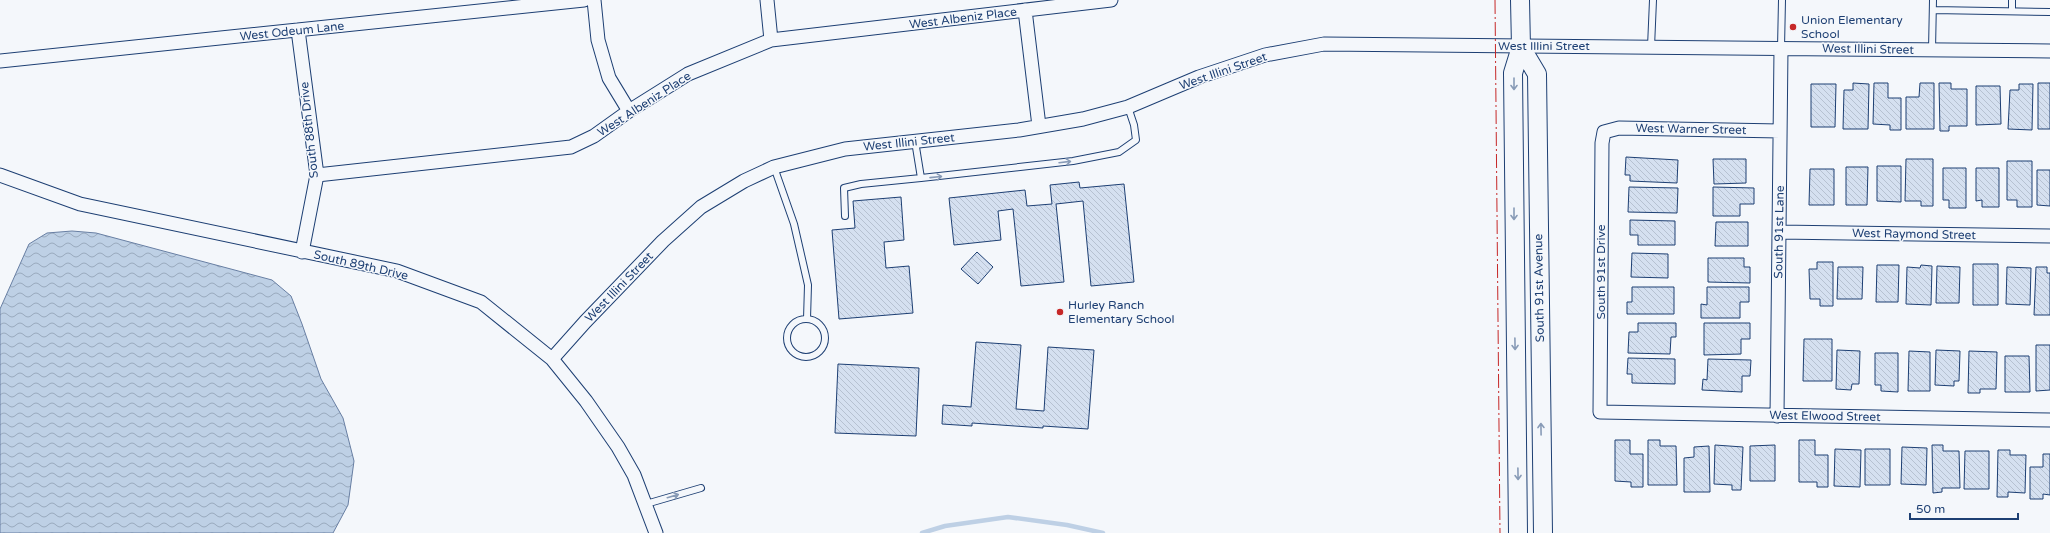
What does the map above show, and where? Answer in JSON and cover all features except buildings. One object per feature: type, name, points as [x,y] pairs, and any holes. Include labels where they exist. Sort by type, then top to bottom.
[{"type":"main road","name":"South 91st Avenue","points":[[1518,533],[1514,73],[1521,47],[1520,0]]},
{"type":"main road","name":"South 91st Avenue","points":[[1521,47],[1537,74],[1543,533]]},
{"type":"street","name":"West Odeum Lane","points":[[0,61],[584,0]]},
{"type":"street","points":[[594,0],[598,40],[609,78],[628,111]]},
{"type":"street","points":[[767,0],[771,40]]},
{"type":"street","name":"West Albeniz Place","points":[[317,175],[571,147],[594,136],[628,111],[688,74],[771,40],[1112,0]]},
{"type":"street","points":[[1025,10],[1039,126]]},
{"type":"street","name":"South 88th Drive","points":[[298,30],[317,175],[302,252]]},
{"type":"street","name":"West Illini Street","points":[[552,359],[585,322],[663,241],[701,207],[744,181],[774,167],[845,149],[967,136],[1083,119],[1128,107],[1198,77],[1265,55],[1324,44],[2050,51]]},
{"type":"street","name":"South 91st Lane","points":[[1777,416],[1781,48]]},
{"type":"street","name":"West Warner Street","points":[[1604,132],[1619,128],[1780,131]]},
{"type":"street","name":"South 91st Drive","points":[[1600,412],[1602,143],[1604,132]]},
{"type":"street","name":"South 89th Drive","points":[[0,175],[80,204],[397,271],[481,302],[552,359],[586,402],[618,447],[634,475],[656,533]]},
{"type":"street","name":"West Raymond Street","points":[[1779,232],[2050,236]]},
{"type":"street","name":"West Elwood Street","points":[[1600,412],[2050,420]]},
{"type":"lane","points":[[1651,46],[1653,0]]},
{"type":"lane","points":[[1781,48],[1782,0]]},
{"type":"lane","points":[[1932,50],[1933,0]]},
{"type":"lane","points":[[2012,0],[2012,11]]},
{"type":"lane","points":[[1933,10],[2050,12]]},
{"type":"lane","points":[[845,216],[844,188],[861,184],[1073,161],[1119,152],[1136,140],[1134,124],[1128,107]]},
{"type":"lane","points":[[915,141],[921,178]]},
{"type":"lane","points":[[774,167],[794,224],[808,285],[808,318]]},
{"type":"lane","points":[[808,318],[819,324],[825,336],[822,348],[818,353],[805,357],[794,353],[787,343],[786,337],[791,325],[796,321],[808,318]]},
{"type":"lane","points":[[646,504],[701,488]]},
{"type":"water","points":[[72,231],[96,233],[272,280],[291,296],[321,379],[343,418],[354,461],[348,505],[333,533],[0,533],[0,309],[29,244],[47,233]]},
{"type":"waterway","points":[[922,533],[945,526],[1008,517],[1067,525],[1103,533]]},
{"type":"power","points":[[1495,0],[1500,533]]},
{"type":"place","name":"Union Elementary School","points":[[1793,27]]},
{"type":"place","name":"Hurley Ranch Elementary School","points":[[1060,312]]}]
